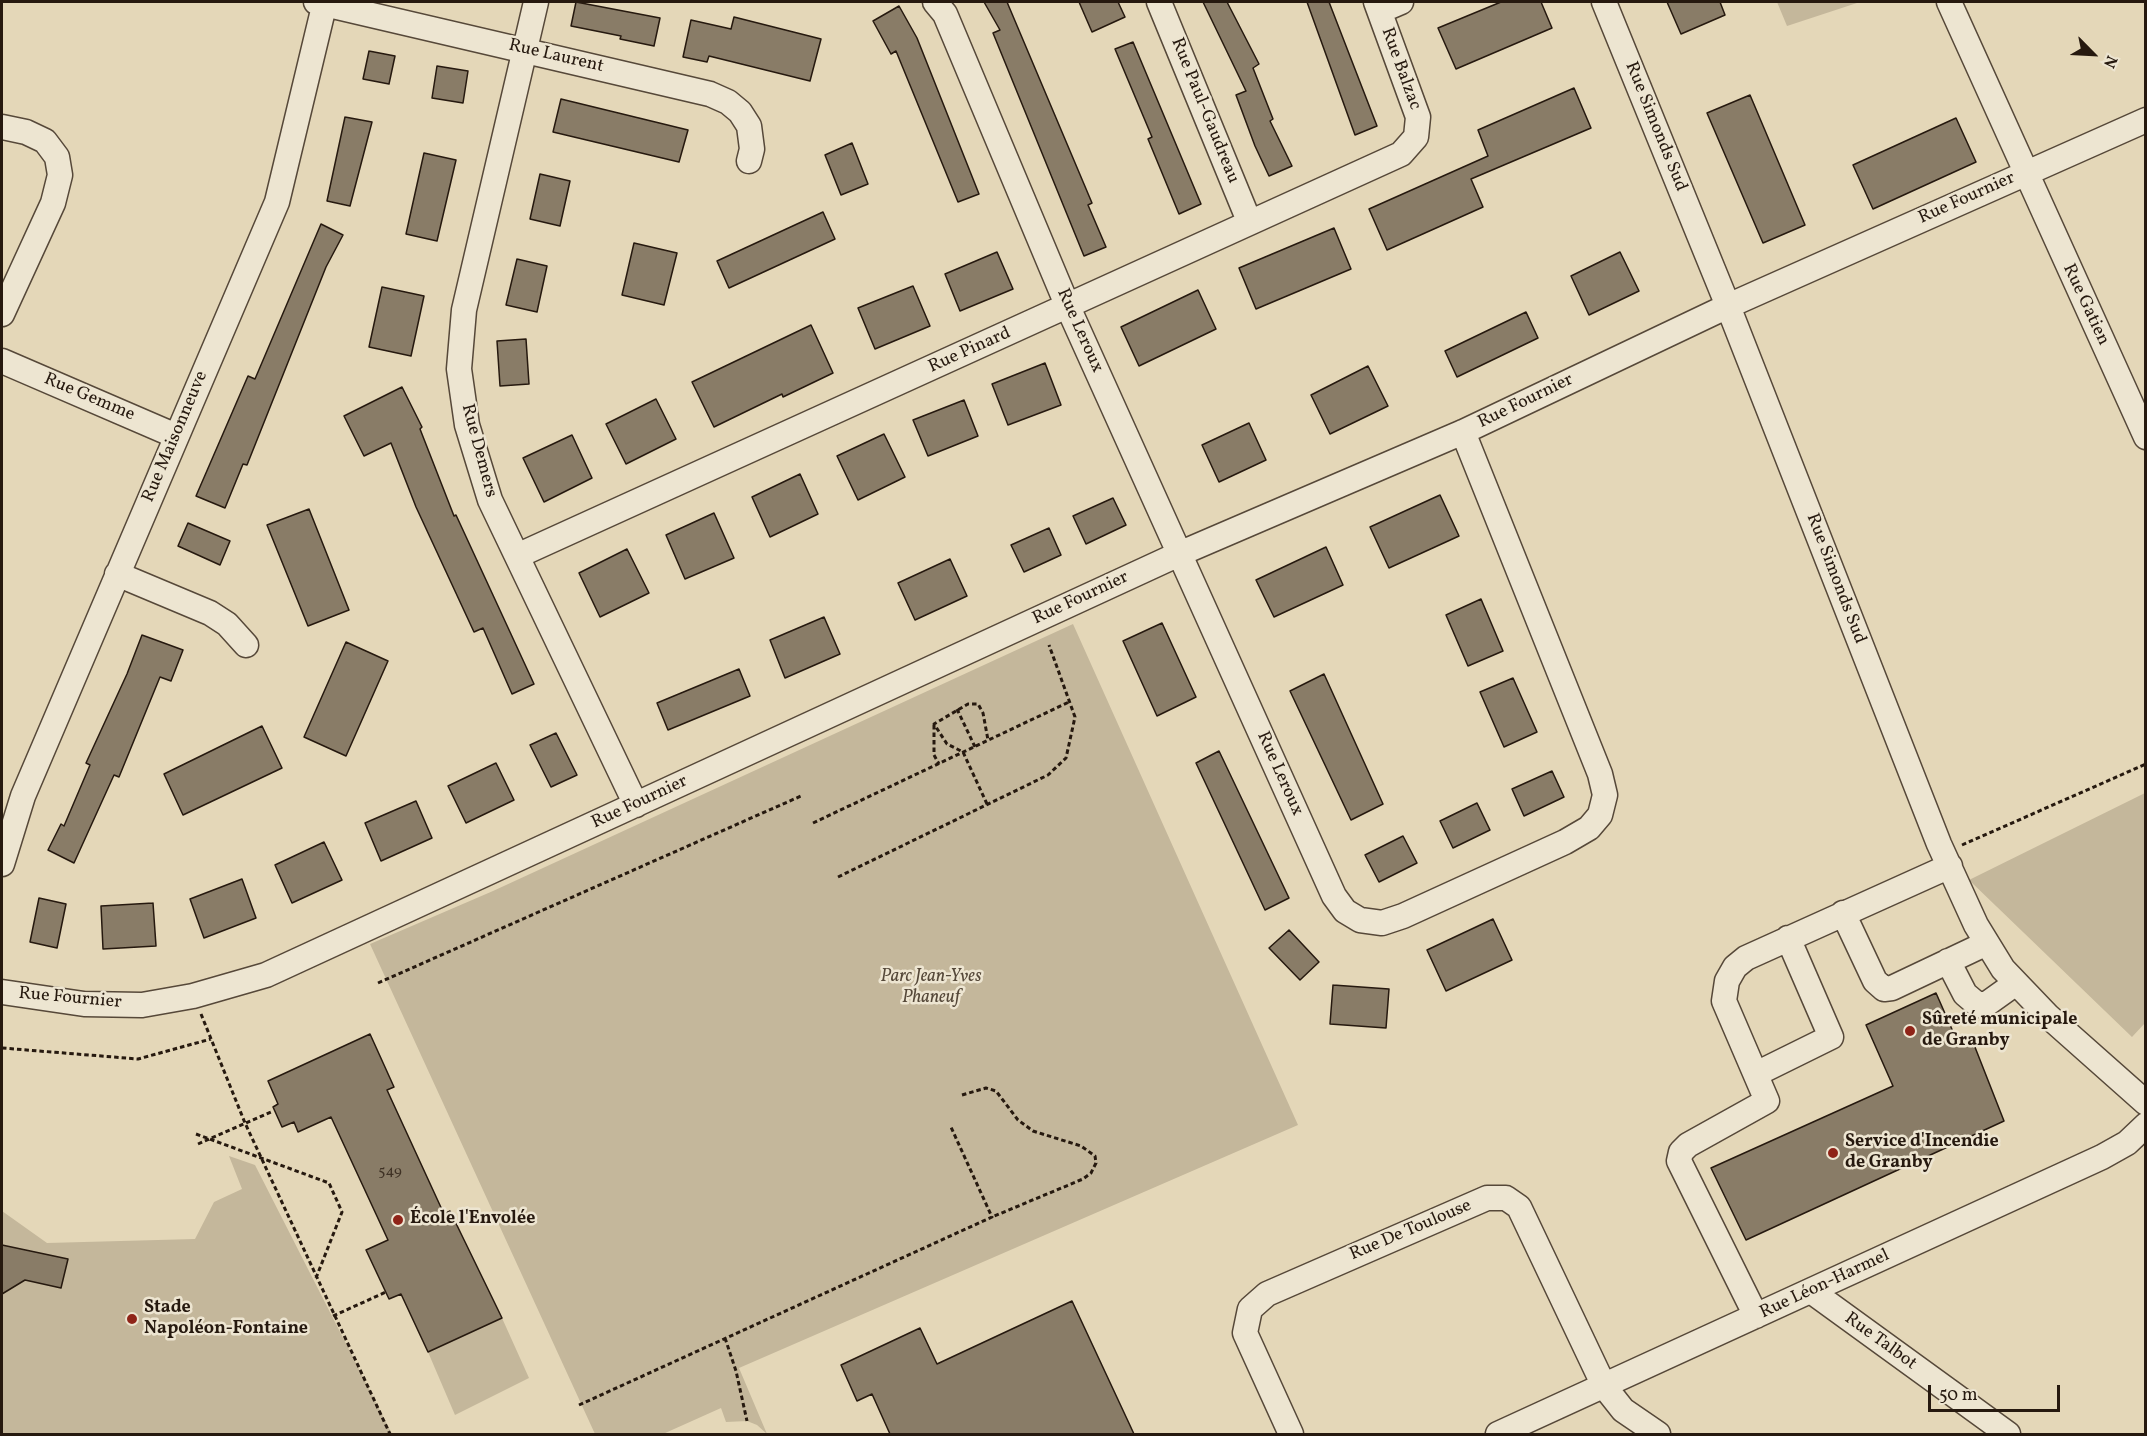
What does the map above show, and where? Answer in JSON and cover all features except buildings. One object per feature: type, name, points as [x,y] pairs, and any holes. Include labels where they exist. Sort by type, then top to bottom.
[{"type":"street","name":"Rue Laurent","points":[[322,2],[690,88],[729,102],[749,126],[752,149],[749,161]]},
{"type":"street","name":"Rue Maisonneuve","points":[[2,864],[23,796],[277,202],[322,2]]},
{"type":"street","name":"Rue Demers","points":[[536,2],[464,310],[459,369],[467,425],[490,500],[636,805]]},
{"type":"street","name":"Rue Leroux","points":[[934,2],[945,14],[1068,307],[1334,896],[1346,911],[1360,920],[1382,923],[1403,916],[1581,833],[1589,828],[1600,814],[1605,795],[1600,774],[1463,432]]},
{"type":"street","name":"Rue Paul-Gaudreau","points":[[1159,2],[1249,221]]},
{"type":"street","name":"Rue Simonds Sud","points":[[1604,2],[1728,306],[1947,860],[1976,925],[2003,969],[2016,983],[2093,1058],[2145,1103]]},
{"type":"street","name":"Rue Gatien","points":[[1949,2],[2145,437]]},
{"type":"street","name":"Rue Balzac","points":[[1386,5],[1418,117],[1416,137]]},
{"type":"street","name":"Rue Fournier","points":[[2,992],[84,1004],[142,1005],[193,996],[266,975],[1179,554],[1463,432],[1728,306],[2145,120]]},
{"type":"street","points":[[2,126],[26,132],[45,141],[57,157],[60,175],[53,203],[2,314]]},
{"type":"street","name":"Rue Pinard","points":[[517,556],[1068,307],[1249,221],[1401,154],[1416,137]]},
{"type":"street","name":"Rue Gemme","points":[[2,361],[177,436]]},
{"type":"street","points":[[117,574],[210,614],[227,624],[246,645]]},
{"type":"street","points":[[1756,1316],[1679,1161],[1688,1145],[1764,1105],[1766,1097],[1724,1001],[1727,981],[1735,967],[1746,958],[1843,913],[1947,860]]},
{"type":"street","points":[[1843,913],[1878,987],[1892,988],[1987,943]]},
{"type":"street","points":[[1756,1074],[1831,1037],[1788,938]]},
{"type":"street","points":[[1948,961],[1965,994],[1978,1005],[1988,1003],[2016,983]]},
{"type":"street","name":"Rue Léon-Harmel","points":[[1509,1432],[2102,1157],[2127,1143],[2145,1125]]},
{"type":"street","name":"Rue De Toulouse","points":[[1291,1434],[1245,1333],[1250,1309],[1267,1294],[1487,1198],[1506,1198],[1519,1207],[1604,1386],[1623,1410],[1658,1434]]},
{"type":"street","name":"Rue Talbot","points":[[1811,1291],[2008,1434]]},
{"type":"path","points":[[838,877],[1048,775],[1066,758],[1075,717],[1049,645]]},
{"type":"path","points":[[813,823],[1070,702]]},
{"type":"path","points":[[934,723],[968,704],[978,704],[983,713],[988,740]]},
{"type":"path","points":[[957,709],[975,747]]},
{"type":"path","points":[[934,723],[947,744],[963,752],[988,804]]},
{"type":"path","points":[[934,723],[934,755],[939,764]]},
{"type":"path","points":[[1947,860],[2145,764]]},
{"type":"path","points":[[378,983],[801,796]]},
{"type":"path","points":[[193,996],[244,1123],[390,1434]]},
{"type":"path","points":[[2,1048],[138,1059],[211,1039]]},
{"type":"path","points":[[579,1406],[992,1217],[1083,1179],[1091,1173],[1096,1163],[1095,1156],[1081,1146],[1033,1131],[1018,1120],[996,1091],[986,1088],[962,1095]]},
{"type":"path","points":[[198,1144],[271,1112]]},
{"type":"path","points":[[950,1125],[992,1217]]},
{"type":"path","points":[[196,1134],[329,1183],[342,1212],[316,1279]]},
{"type":"path","points":[[333,1316],[386,1292]]},
{"type":"path","points":[[725,1338],[736,1371],[747,1421]]},
{"type":"green space","points":[[1777,2],[1860,2],[1787,26]]},
{"type":"green space","name":"Parc Jean-Yves Phaneuf","points":[[1073,624],[1298,1125],[739,1368],[767,1434],[757,1425],[747,1421],[726,1422],[721,1408],[663,1434],[595,1434],[370,944],[493,891]]},
{"type":"green space","points":[[2145,793],[2145,1023],[2132,1037],[1969,880]]},
{"type":"green space","name":"Stade Napoléon-Fontaine","points":[[229,1156],[255,1165],[392,1434],[2,1434],[2,1211],[47,1243],[195,1239],[214,1202],[242,1189]]},
{"type":"green space","points":[[502,1318],[529,1378],[455,1415],[428,1352]]},
{"type":"place","name":"Sûreté municipale de Granby","points":[[1910,1031]]},
{"type":"place","name":"Service d'Incendie de Granby","points":[[1833,1153]]},
{"type":"place","name":"École l'Envolée","points":[[398,1220]]},
{"type":"place","name":"Stade Napoléon-Fontaine","points":[[132,1319]]}]
